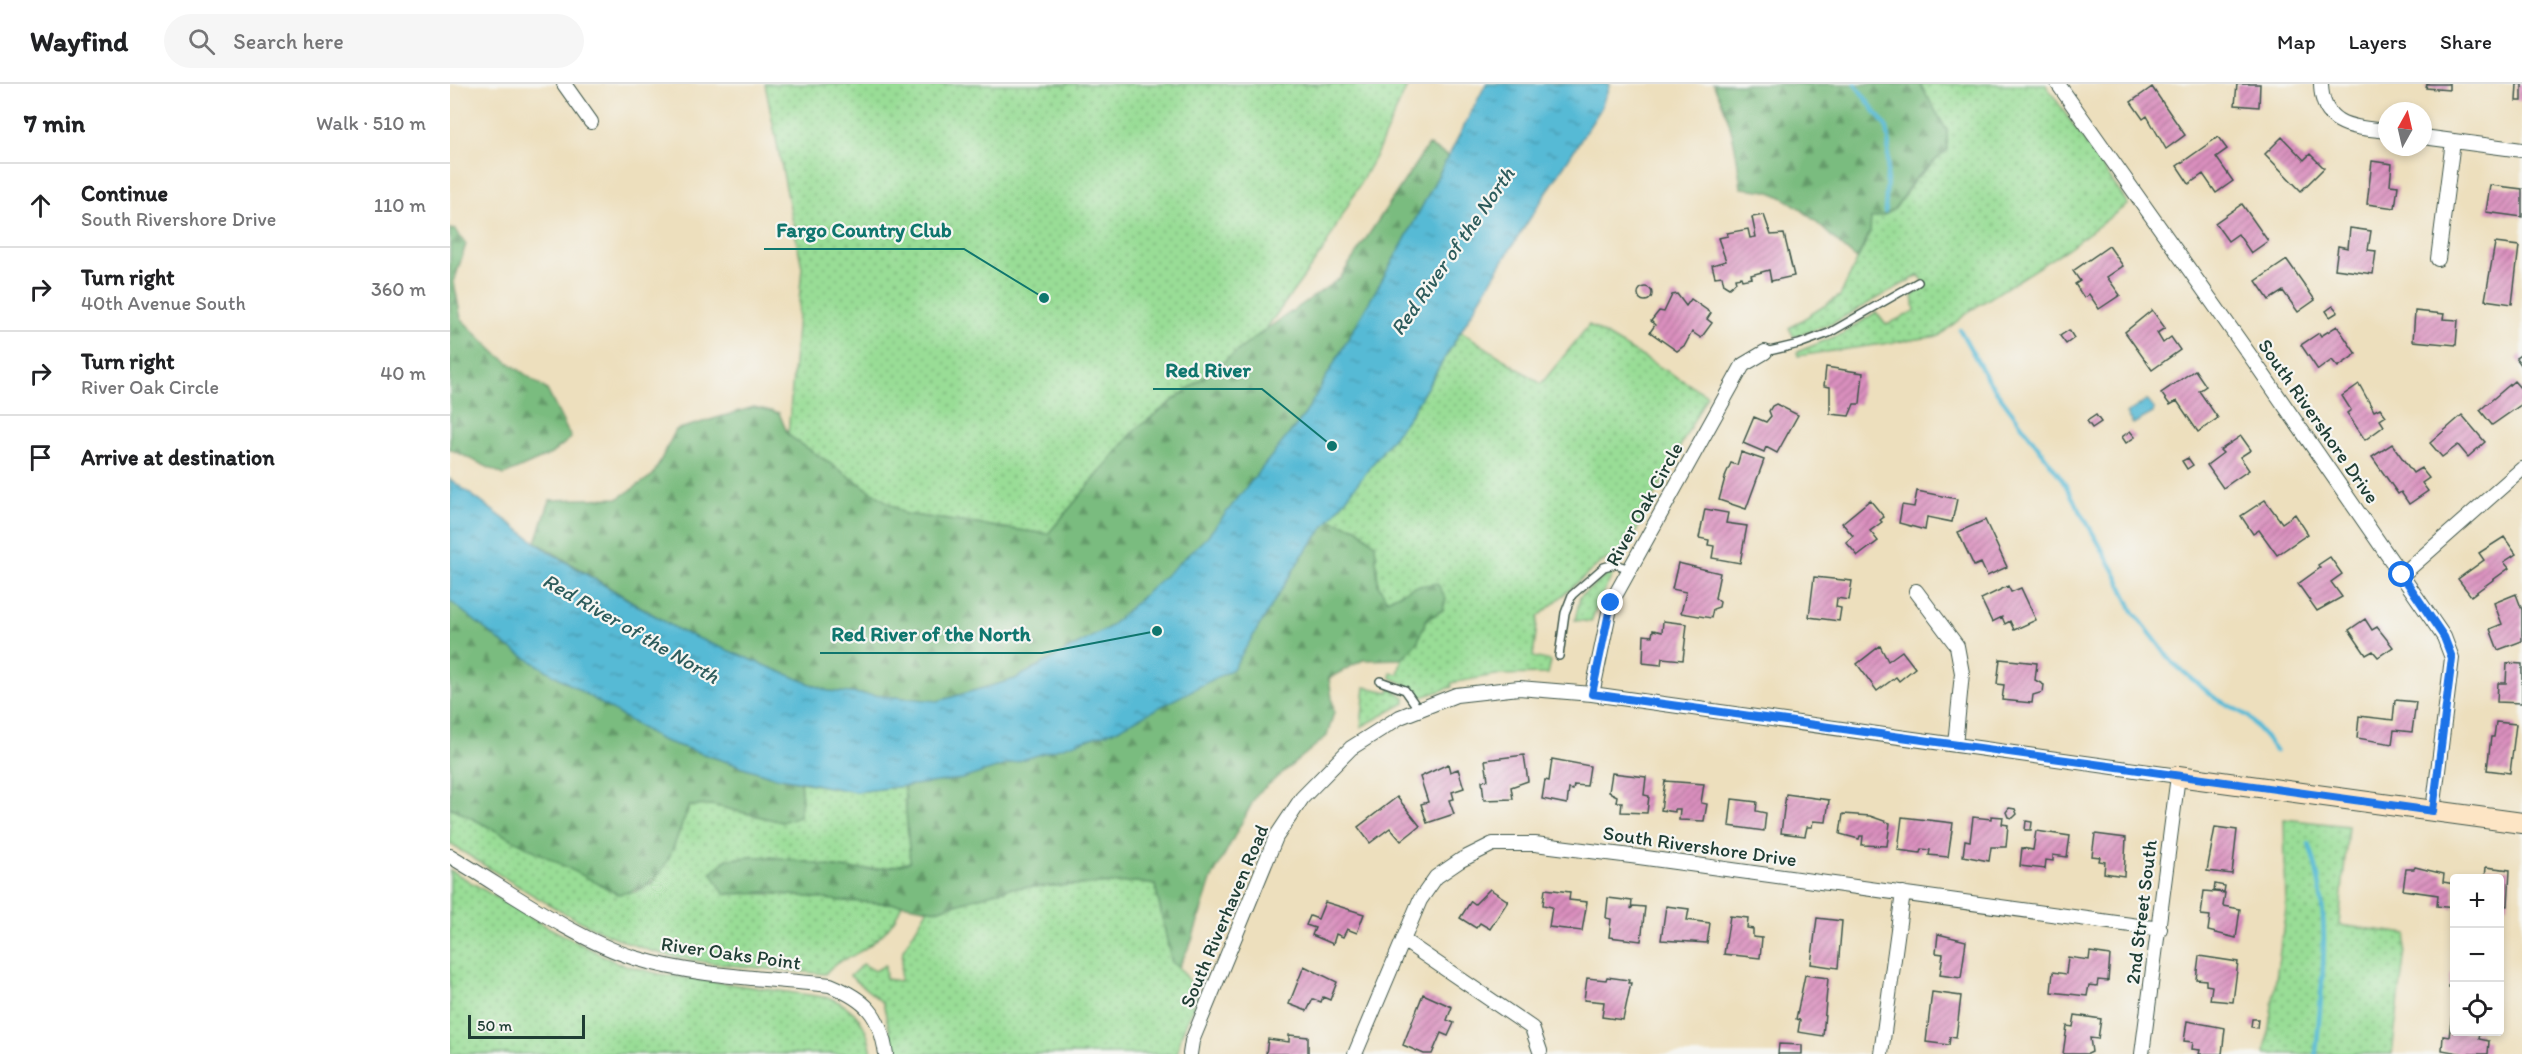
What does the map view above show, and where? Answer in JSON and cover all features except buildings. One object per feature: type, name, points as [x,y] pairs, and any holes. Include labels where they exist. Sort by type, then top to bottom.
[{"type":"street","points":[[564,84],[591,122]]},
{"type":"street","name":"South Rivershore Drive","points":[[2058,84],[2444,637],[2452,658],[2433,811]]},
{"type":"street","points":[[2321,84],[2322,100],[2329,114],[2340,122],[2357,128],[2378,131]]},
{"type":"street","points":[[2432,138],[2522,150]]},
{"type":"street","points":[[2438,259],[2453,141]]},
{"type":"street","name":"River Oak Circle","points":[[1592,694],[1611,603],[1743,365],[1765,352]]},
{"type":"street","points":[[2402,575],[2522,469]]},
{"type":"street","points":[[1916,591],[1957,646],[1962,673],[1955,745]]},
{"type":"street","name":"South Riverhaven Road","points":[[1190,1054],[1192,1041],[1276,837],[1302,798],[1351,748],[1400,717],[1456,695],[1519,688],[1592,694],[2178,776]]},
{"type":"street","points":[[2178,776],[2522,824]]},
{"type":"street","name":"2nd Street South","points":[[2142,1054],[2178,776]]},
{"type":"street","name":"South Rivershore Drive","points":[[1355,1054],[1420,900],[1436,877],[1461,860],[1493,844],[1546,845],[2160,929]]},
{"type":"street","name":"River Oaks Point","points":[[450,856],[576,931],[632,957],[672,968],[830,986],[854,995],[871,1010],[884,1038],[886,1054]]},
{"type":"street","points":[[1881,1054],[1903,893]]},
{"type":"street","points":[[1403,940],[1532,1028],[1540,1051]]},
{"type":"lane","points":[[1765,352],[1829,333],[1918,282]]},
{"type":"lane","points":[[1560,656],[1565,613],[1572,596],[1604,567],[1616,564],[1630,569]]},
{"type":"lane","points":[[1380,681],[1405,690],[1419,710]]},
{"type":"green space","points":[[765,84],[1408,84],[1377,153],[1322,252],[1265,330],[1136,429],[1048,534],[905,514],[788,435],[802,267]]},
{"type":"green space","points":[[1713,84],[1920,84],[1947,131],[1947,150],[1915,179],[1893,209],[1881,216],[1871,218],[1870,232],[1857,259],[1816,222],[1783,197],[1767,191],[1741,188],[1732,134]]},
{"type":"green space","points":[[1920,84],[2045,84],[2128,204],[2067,249],[1971,310],[1939,336],[1798,356],[1797,352],[1844,333],[1876,312],[1886,325],[1915,311],[1913,295],[1927,286],[1919,275],[1833,323],[1794,337],[1789,328],[1840,296],[1870,233],[1870,218],[1895,209],[1914,181],[1947,150],[1947,131]]},
{"type":"green space","points":[[1428,145],[1448,156],[1403,243],[1305,414],[1206,539],[1108,628],[1015,679],[938,701],[828,691],[680,631],[536,542],[550,500],[619,498],[653,475],[676,430],[754,407],[779,413],[788,435],[905,514],[1048,534],[1136,429],[1265,330],[1340,278]]},
{"type":"green space","points":[[450,229],[455,230],[466,244],[454,282],[461,319],[497,354],[547,390],[571,438],[551,454],[504,475],[450,449]]},
{"type":"green space","points":[[1589,325],[1707,395],[1622,558],[1607,559],[1599,564],[1538,617],[1533,657],[1551,661],[1548,674],[1495,675],[1451,683],[1452,687],[1419,698],[1409,686],[1391,678],[1391,673],[1398,674],[1402,659],[1418,641],[1425,620],[1443,610],[1413,587],[1387,600],[1378,584],[1375,544],[1357,528],[1329,520],[1411,414],[1461,331],[1541,384]]},
{"type":"green space","points":[[1329,520],[1357,528],[1375,544],[1378,584],[1387,600],[1413,587],[1437,583],[1446,598],[1443,610],[1426,620],[1418,641],[1402,659],[1363,660],[1329,678],[1334,712],[1327,736],[1257,794],[1211,880],[1192,940],[1179,967],[1172,963],[1155,885],[1137,882],[1010,888],[936,910],[902,904],[841,901],[767,892],[724,894],[712,873],[727,859],[769,857],[855,869],[890,867],[910,862],[904,786],[962,779],[1302,556]]},
{"type":"green space","points":[[1613,570],[1591,622],[1575,620],[1580,597]]},
{"type":"green space","points":[[450,601],[505,645],[661,740],[770,776],[800,782],[802,801],[799,816],[782,822],[712,805],[690,806],[672,850],[659,874],[649,883],[635,890],[618,894],[450,807]]},
{"type":"green space","points":[[1365,687],[1389,692],[1390,688],[1405,697],[1405,703],[1361,727]]},
{"type":"green space","points":[[800,782],[856,792],[904,786],[911,862],[891,867],[855,869],[789,859],[753,857],[727,859],[712,873],[724,894],[791,895],[902,904],[895,918],[879,937],[866,948],[838,962],[825,974],[712,963],[648,950],[571,916],[450,844],[450,807],[618,893],[636,892],[654,882],[689,806],[712,805],[782,822],[802,801]]},
{"type":"green space","points":[[2284,819],[2348,826],[2339,925],[2407,934],[2392,1054],[2265,1054],[2286,909]]},
{"type":"green space","points":[[450,870],[540,923],[617,963],[659,974],[830,998],[847,1007],[860,1020],[868,1035],[872,1054],[450,1054]]},
{"type":"green space","points":[[1137,882],[1155,885],[1172,963],[1179,967],[1199,993],[1182,1033],[1177,1054],[895,1054],[883,1003],[850,976],[863,964],[875,971],[885,965],[886,979],[900,981],[903,950],[928,908],[936,910],[1010,888]]},
{"type":"water","points":[[1486,84],[1610,84],[1600,110],[1509,251],[1411,414],[1302,556],[1233,669],[1116,730],[962,779],[856,792],[770,776],[661,740],[505,645],[450,601],[450,479],[549,552],[680,631],[828,691],[938,701],[1015,679],[1108,628],[1206,538],[1305,414],[1403,243]]},
{"type":"water","points":[[2147,400],[2154,409],[2153,413],[2133,424],[2126,414]]},
{"type":"waterway","points":[[1855,84],[1887,128],[1889,139],[1885,212]]},
{"type":"waterway","points":[[1960,330],[1988,380],[2062,479],[2115,572],[2133,611],[2173,663],[2215,698],[2248,716],[2276,751]]},
{"type":"waterway","points":[[2309,844],[2321,895],[2324,948],[2316,1054]]},
{"type":"place","name":"Fargo Country Club","points":[[1044,298]]},
{"type":"place","name":"Red River","points":[[1332,446]]},
{"type":"place","name":"Red River of the North","points":[[1157,631]]},
{"type":"route","points":[[1611,603],[1592,694],[2433,811],[2452,658],[2444,637],[2402,575]]}]
